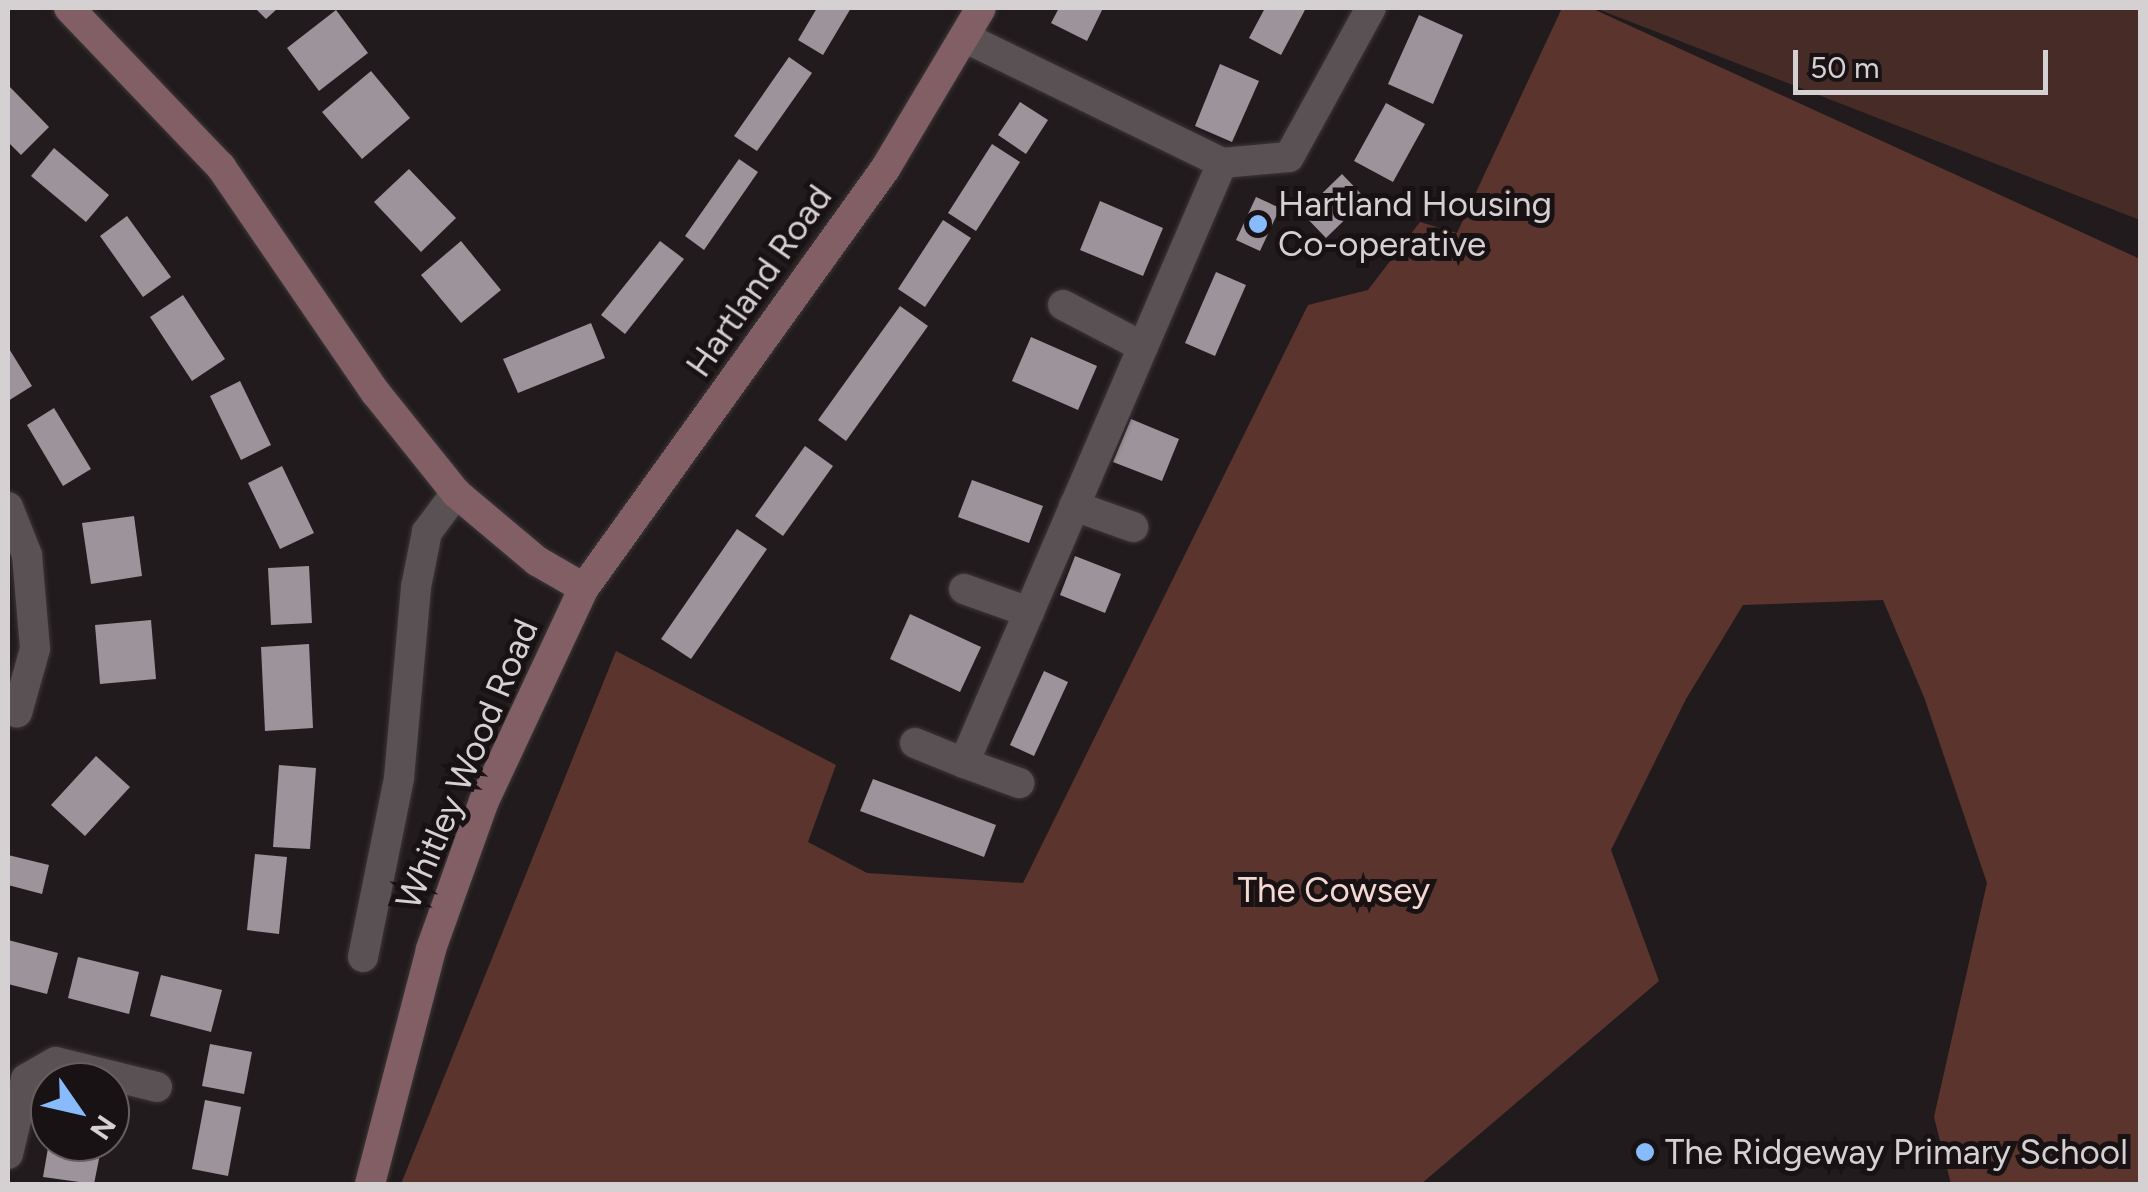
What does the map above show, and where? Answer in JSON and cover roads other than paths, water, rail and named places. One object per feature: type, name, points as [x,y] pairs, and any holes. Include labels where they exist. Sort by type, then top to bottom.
[{"type":"street","points":[[69,8],[221,167],[376,393],[456,493],[537,561],[584,588]]},
{"type":"street","name":"Hartland Road","points":[[584,588],[885,168],[982,8]]},
{"type":"street","points":[[964,37],[1222,163],[1288,157],[1371,8]]},
{"type":"street","points":[[964,763],[1222,163]]},
{"type":"street","points":[[1063,304],[1142,347]]},
{"type":"street","name":"Whitley Wood Road","points":[[363,957],[399,778],[419,569],[427,532],[456,493]]},
{"type":"street","points":[[1074,506],[1133,527]]},
{"type":"street","points":[[8,507],[27,555],[35,649],[16,713]]},
{"type":"street","name":"Whitley Wood Road","points":[[370,1184],[431,950],[477,819],[584,588]]},
{"type":"street","points":[[964,589],[1029,612]]},
{"type":"street","points":[[914,743],[1018,783]]},
{"type":"street","points":[[8,1154],[26,1079],[56,1062],[157,1088]]},
{"type":"place","name":"Hartland Housing Co-operative","points":[[1258,224]]},
{"type":"place","name":"The Ridgeway Primary School","points":[[1645,1152]]},
{"type":"park label","name":"The Cowsey","points":[[1334,890]]}]
